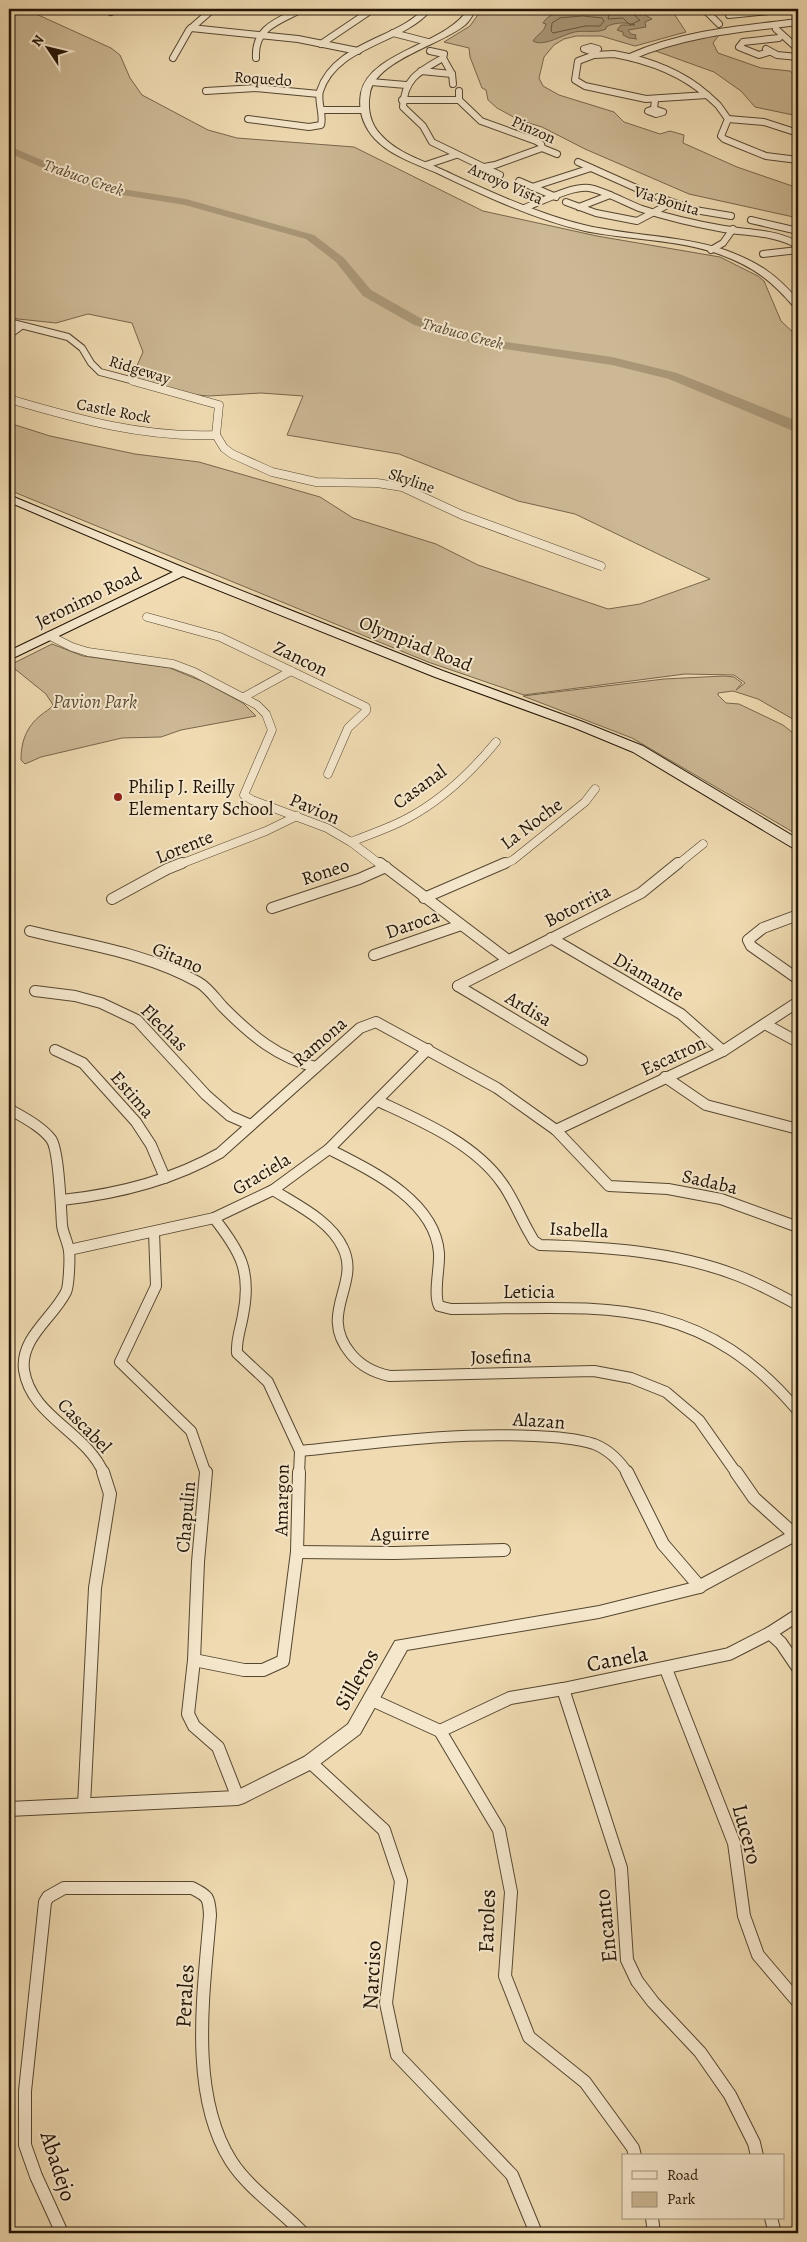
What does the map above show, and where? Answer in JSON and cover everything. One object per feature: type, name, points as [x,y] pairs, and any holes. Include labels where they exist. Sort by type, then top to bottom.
[{"type":"main road","name":"Olympiad Road","points":[[9,498],[183,572],[638,749],[798,845]]},
{"type":"main road","name":"Jeronimo Road","points":[[9,656],[183,572]]},
{"type":"street","points":[[111,12],[119,9]]},
{"type":"street","points":[[173,58],[176,49],[191,28],[201,17],[214,9]]},
{"type":"street","points":[[256,58],[256,42],[260,35],[275,22],[302,9]]},
{"type":"street","points":[[321,44],[374,9]]},
{"type":"street","points":[[248,119],[314,127],[322,124],[319,94],[325,78],[330,72],[358,51],[420,18],[428,9]]},
{"type":"street","name":"Arroyo Vista","points":[[472,9],[466,21],[454,30],[429,47],[392,62],[371,82],[363,96],[371,130],[379,140],[426,165],[554,220],[583,228],[711,250],[748,263],[786,288],[798,306]]},
{"type":"street","points":[[704,9],[719,24]]},
{"type":"street","points":[[722,9],[735,19],[739,26],[745,28]]},
{"type":"street","points":[[735,19],[744,11],[788,9]]},
{"type":"street","points":[[630,57],[668,41],[692,35],[798,22]]},
{"type":"street","points":[[759,55],[739,47],[743,42],[781,37],[787,31],[780,24]]},
{"type":"street","points":[[771,25],[781,37],[798,49]]},
{"type":"street","points":[[191,28],[260,35],[358,51]]},
{"type":"street","points":[[393,33],[444,54],[443,58],[452,74],[452,84]]},
{"type":"street","points":[[757,41],[769,52]]},
{"type":"street","points":[[746,60],[769,52],[798,57]]},
{"type":"street","points":[[708,95],[655,99],[625,96],[578,83],[575,80],[578,61],[596,53],[630,57],[685,78],[708,95],[724,111],[728,119],[721,136],[729,142],[766,156],[798,160]]},
{"type":"street","points":[[443,58],[421,71],[406,85],[403,90],[403,107],[423,126],[432,142],[500,175]]},
{"type":"street","points":[[421,71],[452,74]]},
{"type":"street","points":[[371,82],[406,85]]},
{"type":"street","name":"Roquedo","points":[[206,91],[247,88],[319,94]]},
{"type":"street","points":[[402,100],[459,100],[459,91]]},
{"type":"street","points":[[654,109],[655,99]]},
{"type":"street","name":"Pinzon","points":[[459,100],[481,121],[536,141],[542,148],[557,154]]},
{"type":"street","points":[[322,110],[365,110]]},
{"type":"street","points":[[728,119],[764,122],[798,133]]},
{"type":"street","points":[[484,167],[498,166],[511,158],[532,154],[542,148]]},
{"type":"street","points":[[426,165],[456,155]]},
{"type":"street","points":[[578,162],[645,192]]},
{"type":"street","points":[[532,187],[590,168]]},
{"type":"street","points":[[519,181],[556,197]]},
{"type":"street","points":[[623,188],[631,186]]},
{"type":"street","name":"Via Bonita","points":[[524,208],[585,188],[611,194],[651,212],[705,225],[762,232],[784,238],[794,243],[798,251]]},
{"type":"street","points":[[579,207],[611,194]]},
{"type":"street","points":[[658,197],[695,210],[731,216]]},
{"type":"street","points":[[566,202],[596,213],[637,221],[671,202]]},
{"type":"street","points":[[705,225],[718,214]]},
{"type":"street","points":[[750,220],[798,231]]},
{"type":"street","points":[[762,232],[772,224]]},
{"type":"street","points":[[711,250],[723,243],[734,229]]},
{"type":"street","points":[[763,254],[798,251]]},
{"type":"street","name":"Ridgeway","points":[[9,322],[20,327],[58,334],[73,341],[82,348],[90,364],[107,375],[219,405],[216,435]]},
{"type":"street","points":[[9,335],[20,327]]},
{"type":"street","name":"Castle Rock","points":[[9,399],[108,425],[164,433],[216,435]]},
{"type":"street","name":"Skyline","points":[[216,435],[224,449],[238,458],[267,470],[302,480],[325,483],[371,482],[396,485],[451,510],[525,536],[579,561],[601,566]]},
{"type":"street","name":"Zancon","points":[[146,617],[204,631],[366,707],[366,710],[348,728],[328,774]]},
{"type":"street","name":"Pavion","points":[[50,636],[72,647],[88,652],[173,664],[194,672],[257,705],[266,714],[272,730],[244,795],[252,800],[327,828],[351,842],[508,960]]},
{"type":"street","points":[[244,697],[291,671]]},
{"type":"street","name":"Casanal","points":[[351,842],[409,818],[428,805],[488,752],[496,742]]},
{"type":"street","name":"La Noche","points":[[424,898],[513,860],[585,802],[596,789]]},
{"type":"street","name":"Lorente","points":[[112,899],[166,870],[266,831],[297,816]]},
{"type":"street","name":"Botorrita","points":[[458,986],[641,893],[703,844]]},
{"type":"street","name":"Roneo","points":[[272,908],[359,879],[386,867]]},
{"type":"street","points":[[798,916],[783,919],[754,933],[748,940],[751,946],[798,979]]},
{"type":"street","name":"Daroca","points":[[374,955],[461,925]]},
{"type":"street","name":"Gitano","points":[[30,931],[161,964],[200,983],[253,1037],[276,1054],[299,1064],[316,1067]]},
{"type":"street","name":"Diamante","points":[[551,938],[681,1014],[723,1051]]},
{"type":"street","name":"Ardisa","points":[[458,986],[582,1060]]},
{"type":"street","name":"Flechas","points":[[35,991],[80,996],[109,1004],[126,1012],[137,1020],[206,1095],[230,1116],[251,1125]]},
{"type":"street","name":"Escatron","points":[[556,1130],[723,1051],[798,1002]]},
{"type":"street","name":"Ramona","points":[[62,1200],[113,1193],[165,1178],[207,1161],[220,1152],[360,1028],[376,1022],[497,1088],[556,1130],[610,1186]]},
{"type":"street","points":[[765,1024],[798,1042]]},
{"type":"street","name":"Graciela","points":[[69,1250],[214,1218],[274,1190],[329,1148],[428,1049]]},
{"type":"street","name":"Estima","points":[[55,1050],[83,1063],[136,1122],[151,1146],[165,1178]]},
{"type":"street","points":[[665,1077],[694,1098],[706,1104],[798,1129]]},
{"type":"street","name":"Isabella","points":[[378,1101],[430,1125],[469,1151],[499,1178],[534,1241],[540,1245],[594,1246],[680,1257],[712,1265],[766,1286],[798,1305]]},
{"type":"street","name":"Cascabel","points":[[11,1110],[34,1124],[52,1140],[62,1200],[62,1227],[69,1250],[67,1291],[31,1340],[24,1356],[28,1388],[37,1401],[88,1450],[103,1471],[110,1494],[95,1588],[84,1805]]},
{"type":"street","name":"Leticia","points":[[329,1148],[388,1180],[416,1203],[438,1243],[440,1277],[436,1298],[440,1306],[451,1309],[614,1309],[668,1320],[720,1340],[748,1358],[783,1390],[798,1410]]},
{"type":"street","name":"Sadaba","points":[[610,1186],[668,1189],[721,1200],[798,1227]]},
{"type":"street","name":"Josefina","points":[[274,1190],[327,1226],[340,1244],[347,1259],[347,1277],[336,1322],[351,1356],[362,1366],[381,1375],[390,1376],[594,1371],[631,1378],[666,1392],[698,1420],[754,1498],[796,1534]]},
{"type":"street","name":"Amargon","points":[[194,1660],[244,1670],[263,1670],[283,1661],[298,1552],[300,1451],[268,1382],[237,1353],[235,1340],[248,1291],[245,1265],[235,1245],[214,1218]]},
{"type":"street","name":"Chapulin","points":[[154,1232],[156,1286],[120,1362],[190,1431],[206,1471],[198,1562],[194,1660],[188,1714],[194,1726],[218,1747],[238,1798]]},
{"type":"street","name":"Alazan","points":[[300,1451],[496,1435],[548,1436],[580,1440],[602,1447],[615,1456],[633,1482],[668,1552],[700,1587]]},
{"type":"street","name":"Silleros","points":[[9,1809],[238,1798],[310,1762],[354,1728],[372,1700],[401,1645],[599,1612],[700,1587],[796,1534]]},
{"type":"street","name":"Aguirre","points":[[298,1552],[394,1553],[504,1550]]},
{"type":"street","name":"Canela","points":[[440,1731],[510,1698],[666,1669],[729,1654],[770,1633],[798,1615]]},
{"type":"street","points":[[770,1633],[781,1643],[798,1668]]},
{"type":"street","name":"Lucero","points":[[666,1669],[734,1843],[744,1916],[758,1955],[798,2002]]},
{"type":"street","name":"Encanto","points":[[563,1689],[621,1868],[627,1960],[637,1981],[653,2002],[700,2052],[730,2095],[754,2143],[757,2154]]},
{"type":"street","points":[[372,1700],[440,1731]]},
{"type":"street","name":"Faroles","points":[[440,1731],[500,1830],[511,1892],[505,1976],[529,2037],[585,2082],[633,2148],[634,2154]]},
{"type":"street","name":"Narciso","points":[[310,1762],[384,1830],[401,1881],[386,2003],[397,2055],[512,2175],[536,2233]]},
{"type":"street","name":"Perales","points":[[45,1902],[58,1890],[70,1888],[192,1888],[205,1894],[209,1900],[210,1916],[202,2047],[206,2087],[214,2128],[231,2160],[303,2233]]},
{"type":"street","name":"Abadejo","points":[[45,1902],[25,2091],[25,2145],[36,2176],[62,2233]]},
{"type":"street","points":[[652,2220],[654,2233]]},
{"type":"street","points":[[772,2220],[775,2233]]},
{"type":"green space","points":[[9,9],[25,9],[111,48],[120,55],[130,78],[142,95],[208,130],[237,138],[354,147],[483,211],[597,236],[720,257],[758,276],[764,281],[781,321],[798,337],[798,722],[758,699],[733,691],[718,693],[718,695],[726,703],[739,704],[783,725],[798,737],[798,835],[632,738],[523,696],[664,679],[724,676],[734,677],[742,683],[736,690],[745,683],[734,675],[685,674],[524,695],[428,662],[9,490],[9,423],[50,436],[135,454],[199,462],[320,497],[353,518],[436,544],[478,565],[608,609],[640,604],[710,579],[575,514],[518,501],[399,454],[287,435],[303,396],[261,393],[209,396],[185,394],[132,377],[143,352],[132,323],[88,314],[56,323],[9,318]]},
{"type":"green space","points":[[482,9],[671,9],[686,32],[635,46],[601,36],[576,36],[564,39],[554,45],[544,57],[539,78],[543,86],[559,95],[614,112],[624,122],[660,134],[670,131],[684,135],[683,143],[737,167],[798,188],[798,218],[689,194],[585,149],[542,127],[519,120],[497,108],[488,100],[486,90],[482,88],[470,57],[469,48],[444,42],[470,26]]},
{"type":"green space","points":[[719,35],[713,43],[718,53],[761,68],[790,71],[798,78],[798,116],[755,107],[741,91],[714,72],[653,50],[664,45]]},
{"type":"green space","name":"Pavion Park","points":[[52,644],[83,656],[170,668],[204,682],[243,703],[256,716],[181,730],[161,737],[122,738],[41,757],[25,764],[21,760],[25,735],[36,720],[53,705],[46,694],[10,665]]},
{"type":"water","points":[[607,9],[635,9],[652,19],[645,22],[646,27],[628,30],[631,34],[636,35],[637,39],[629,38],[623,35],[623,32],[617,30],[621,25],[635,25],[620,23],[609,25],[606,29],[598,31],[575,32],[547,42],[537,43],[533,41],[544,29],[546,24],[543,23],[549,17],[566,12],[594,13]]},
{"type":"waterway","name":"Trabuco Creek","points":[[9,149],[68,175],[120,192],[186,202],[310,237],[340,260],[367,293],[418,322],[484,342],[612,361],[673,376],[792,424],[798,429]]},
{"type":"place","name":"Philip J. Reilly Elementary School","points":[[118,797]]}]
